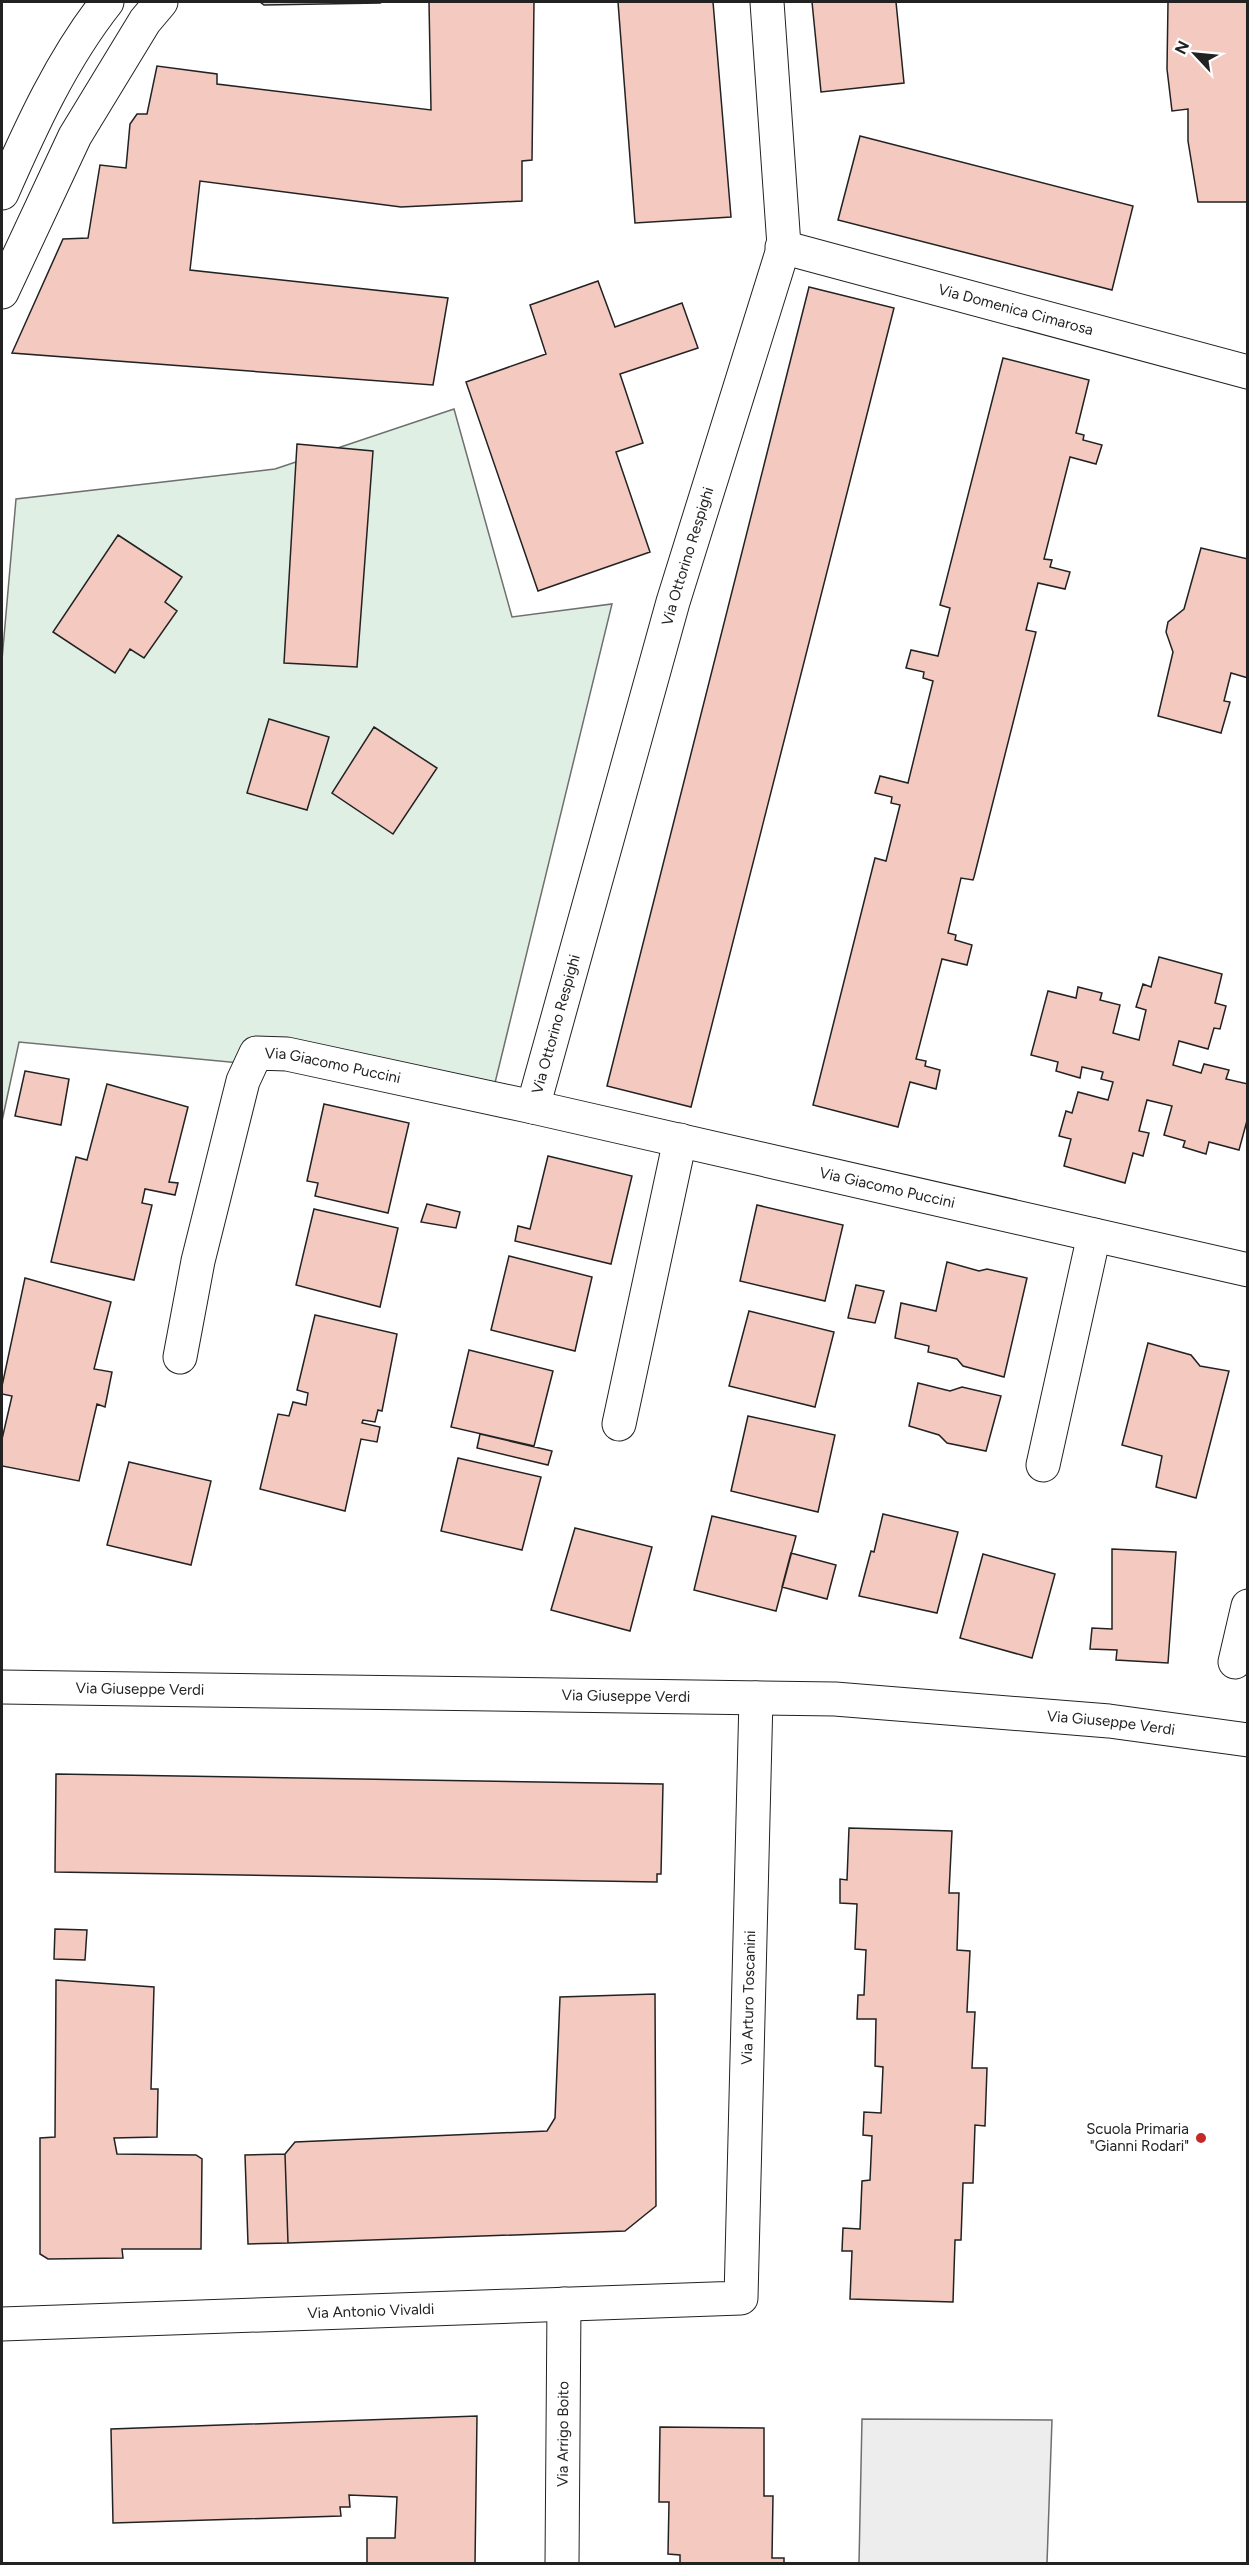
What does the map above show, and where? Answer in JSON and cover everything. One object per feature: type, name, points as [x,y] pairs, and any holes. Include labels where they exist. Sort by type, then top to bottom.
[{"type":"street","points":[[2,192],[33,123],[92,20],[107,2]]},
{"type":"street","points":[[2,292],[75,136],[146,21],[161,2]]},
{"type":"street","name":"Via Ottorino Respighi","points":[[533,1107],[673,602],[784,246],[767,2]]},
{"type":"street","name":"Via Domenica Cimarosa","points":[[782,247],[1248,372]]},
{"type":"street","name":"Via Giacomo Puccini","points":[[180,1356],[198,1261],[243,1081],[256,1053],[287,1054],[533,1107],[1248,1270]]},
{"type":"street","points":[[619,1424],[680,1140]]},
{"type":"street","points":[[1043,1465],[1094,1235]]},
{"type":"street","points":[[1235,1662],[1248,1606]]},
{"type":"street","name":"Via Giuseppe Verdi","points":[[2,1687],[835,1699],[1109,1721],[1248,1740]]},
{"type":"street","name":"Via Arturo Toscanini","points":[[741,2298],[756,1698]]},
{"type":"street","name":"Via Antonio Vivaldi","points":[[2,2324],[741,2298]]},
{"type":"street","name":"Via Arrigo Boito","points":[[562,2564],[564,2304]]},
{"type":"green space","points":[[454,409],[512,617],[612,604],[494,1087],[19,1042],[2,1121],[2,660],[16,499],[275,469]]},
{"type":"shaded area","points":[[862,2419],[1052,2420],[1047,2563],[859,2563]]},
{"type":"building","points":[[260,2],[382,2],[264,5]]},
{"type":"building","points":[[429,2],[534,2],[532,160],[522,161],[522,201],[401,207],[200,181],[190,270],[448,298],[433,385],[12,353],[63,239],[88,238],[100,165],[126,168],[130,124],[137,114],[147,114],[157,66],[217,74],[217,84],[431,110]]},
{"type":"building","points":[[618,2],[713,2],[731,217],[635,223]]},
{"type":"building","points":[[812,2],[896,2],[904,83],[821,92]]},
{"type":"building","points":[[1168,2],[1248,2],[1248,202],[1198,202],[1188,141],[1188,109],[1172,111],[1167,69]]},
{"type":"building","points":[[860,136],[1133,206],[1112,290],[838,220]]},
{"type":"building","points":[[598,281],[615,327],[682,303],[698,348],[620,374],[643,443],[616,452],[650,552],[538,591],[466,382],[546,354],[530,305]]},
{"type":"building","points":[[809,287],[894,308],[691,1107],[607,1086]]},
{"type":"building","points":[[1003,358],[1089,380],[1076,433],[1084,435],[1083,440],[1102,445],[1096,464],[1070,457],[1044,559],[1052,560],[1050,567],[1070,572],[1065,589],[1038,583],[1026,630],[1036,632],[974,877],[973,880],[961,878],[948,933],[956,935],[955,940],[972,945],[967,965],[942,959],[916,1059],[926,1061],[925,1066],[940,1070],[936,1089],[910,1082],[898,1127],[813,1105],[875,858],[886,861],[900,805],[891,803],[892,797],[875,793],[880,776],[908,783],[933,681],[923,678],[924,672],[906,668],[911,650],[938,656],[950,608],[940,605]]},
{"type":"building","points":[[297,444],[373,451],[357,667],[284,663]]},
{"type":"building","points":[[118,535],[182,577],[165,602],[177,611],[144,658],[130,649],[115,673],[53,632]]},
{"type":"building","points":[[1201,548],[1248,559],[1248,678],[1231,673],[1224,701],[1230,702],[1221,733],[1158,716],[1173,652],[1166,632],[1168,622],[1184,609]]},
{"type":"building","points":[[269,719],[329,737],[307,810],[247,793]]},
{"type":"building","points":[[374,727],[437,768],[393,834],[332,793]]},
{"type":"building","points":[[1159,957],[1222,974],[1215,1003],[1226,1006],[1220,1029],[1214,1028],[1208,1049],[1179,1041],[1173,1065],[1201,1073],[1204,1064],[1229,1070],[1226,1079],[1248,1084],[1248,1117],[1239,1150],[1209,1142],[1206,1154],[1183,1147],[1185,1141],[1164,1135],[1172,1106],[1147,1100],[1139,1131],[1149,1133],[1143,1156],[1133,1153],[1125,1183],[1064,1166],[1071,1139],[1059,1136],[1066,1111],[1072,1113],[1078,1092],[1108,1100],[1113,1082],[1101,1079],[1103,1072],[1082,1067],[1080,1078],[1056,1071],[1058,1062],[1031,1055],[1048,991],[1076,998],[1078,987],[1102,993],[1100,1000],[1120,1005],[1113,1033],[1139,1040],[1146,1010],[1136,1007],[1143,984],[1151,987]]},
{"type":"building","points":[[25,1071],[69,1079],[61,1125],[15,1116]]},
{"type":"building","points":[[107,1084],[188,1107],[169,1182],[178,1183],[175,1195],[145,1189],[142,1203],[152,1205],[134,1280],[51,1262],[76,1157],[87,1160]]},
{"type":"building","points":[[324,1104],[409,1123],[388,1213],[315,1196],[318,1183],[307,1181]]},
{"type":"building","points":[[548,1156],[632,1176],[611,1264],[515,1241],[518,1226],[530,1229]]},
{"type":"building","points":[[427,1204],[460,1212],[456,1228],[421,1222]]},
{"type":"building","points":[[757,1205],[843,1225],[825,1301],[740,1281]]},
{"type":"building","points":[[314,1209],[398,1228],[380,1307],[296,1285]]},
{"type":"building","points":[[509,1256],[592,1277],[575,1351],[491,1330]]},
{"type":"building","points":[[947,1262],[979,1271],[987,1269],[1027,1278],[1004,1377],[963,1366],[957,1359],[928,1352],[929,1346],[895,1338],[901,1303],[936,1311]]},
{"type":"building","points":[[25,1278],[111,1302],[94,1369],[112,1372],[105,1407],[97,1404],[79,1481],[2,1466],[2,1439],[12,1396],[2,1394],[2,1386]]},
{"type":"building","points":[[856,1285],[884,1291],[875,1323],[848,1318]]},
{"type":"building","points":[[749,1311],[834,1332],[815,1407],[729,1386]]},
{"type":"building","points":[[315,1315],[397,1334],[382,1411],[378,1410],[375,1422],[363,1420],[362,1423],[380,1427],[377,1442],[361,1439],[345,1511],[260,1489],[278,1414],[289,1416],[293,1402],[306,1405],[308,1393],[297,1390]]},
{"type":"building","points":[[1148,1343],[1191,1355],[1200,1366],[1229,1371],[1196,1498],[1156,1487],[1162,1456],[1122,1445]]},
{"type":"building","points":[[469,1350],[553,1371],[534,1446],[451,1427]]},
{"type":"building","points":[[918,1383],[950,1391],[962,1387],[1001,1396],[986,1451],[947,1443],[939,1435],[909,1426]]},
{"type":"building","points":[[748,1416],[835,1435],[818,1512],[731,1491]]},
{"type":"building","points":[[480,1434],[552,1451],[548,1465],[477,1448]]},
{"type":"building","points":[[458,1458],[541,1477],[522,1550],[441,1531]]},
{"type":"building","points":[[129,1462],[211,1481],[191,1565],[107,1545]]},
{"type":"building","points":[[883,1514],[958,1532],[937,1613],[859,1596],[871,1551],[874,1552]]},
{"type":"building","points":[[712,1516],[796,1536],[776,1611],[694,1590]]},
{"type":"building","points":[[575,1528],[652,1547],[630,1631],[551,1610]]},
{"type":"building","points":[[1112,1549],[1176,1552],[1168,1663],[1116,1660],[1117,1650],[1090,1649],[1092,1628],[1112,1629]]},
{"type":"building","points":[[791,1553],[836,1565],[827,1599],[782,1587]]},
{"type":"building","points":[[983,1554],[1055,1574],[1032,1658],[960,1638]]},
{"type":"building","points":[[56,1774],[663,1784],[661,1874],[657,1874],[657,1882],[55,1872]]},
{"type":"building","points":[[849,1828],[952,1831],[949,1893],[959,1893],[957,1950],[970,1951],[967,2012],[975,2012],[972,2068],[987,2068],[985,2126],[975,2125],[973,2183],[963,2183],[961,2240],[955,2240],[953,2302],[850,2299],[852,2251],[842,2251],[843,2228],[860,2229],[862,2181],[870,2180],[872,2136],[863,2135],[864,2112],[881,2113],[883,2067],[875,2066],[876,2019],[857,2019],[858,1995],[864,1995],[866,1950],[855,1949],[857,1904],[840,1903],[840,1879],[847,1880]]},
{"type":"building","points":[[55,1929],[87,1930],[85,1960],[54,1959]]},
{"type":"building","points":[[56,1980],[154,1987],[151,2089],[158,2089],[157,2137],[114,2138],[117,2154],[196,2155],[202,2159],[201,2249],[122,2249],[123,2258],[48,2259],[40,2254],[40,2138],[55,2137]]},
{"type":"building","points":[[655,1994],[656,2206],[625,2231],[288,2243],[285,2154],[295,2142],[547,2131],[555,2118],[560,1997]]},
{"type":"building","points":[[285,2154],[288,2243],[248,2244],[245,2155]]},
{"type":"building","points":[[477,2416],[475,2564],[367,2564],[367,2538],[395,2538],[397,2497],[349,2495],[350,2507],[340,2507],[341,2516],[113,2523],[111,2429]]},
{"type":"building","points":[[660,2427],[764,2428],[764,2496],[773,2496],[772,2558],[784,2558],[784,2564],[680,2564],[680,2555],[668,2554],[669,2502],[659,2502]]},
{"type":"place","name":"Scuola Primaria \"Gianni Rodari\"","points":[[1201,2138]]}]
